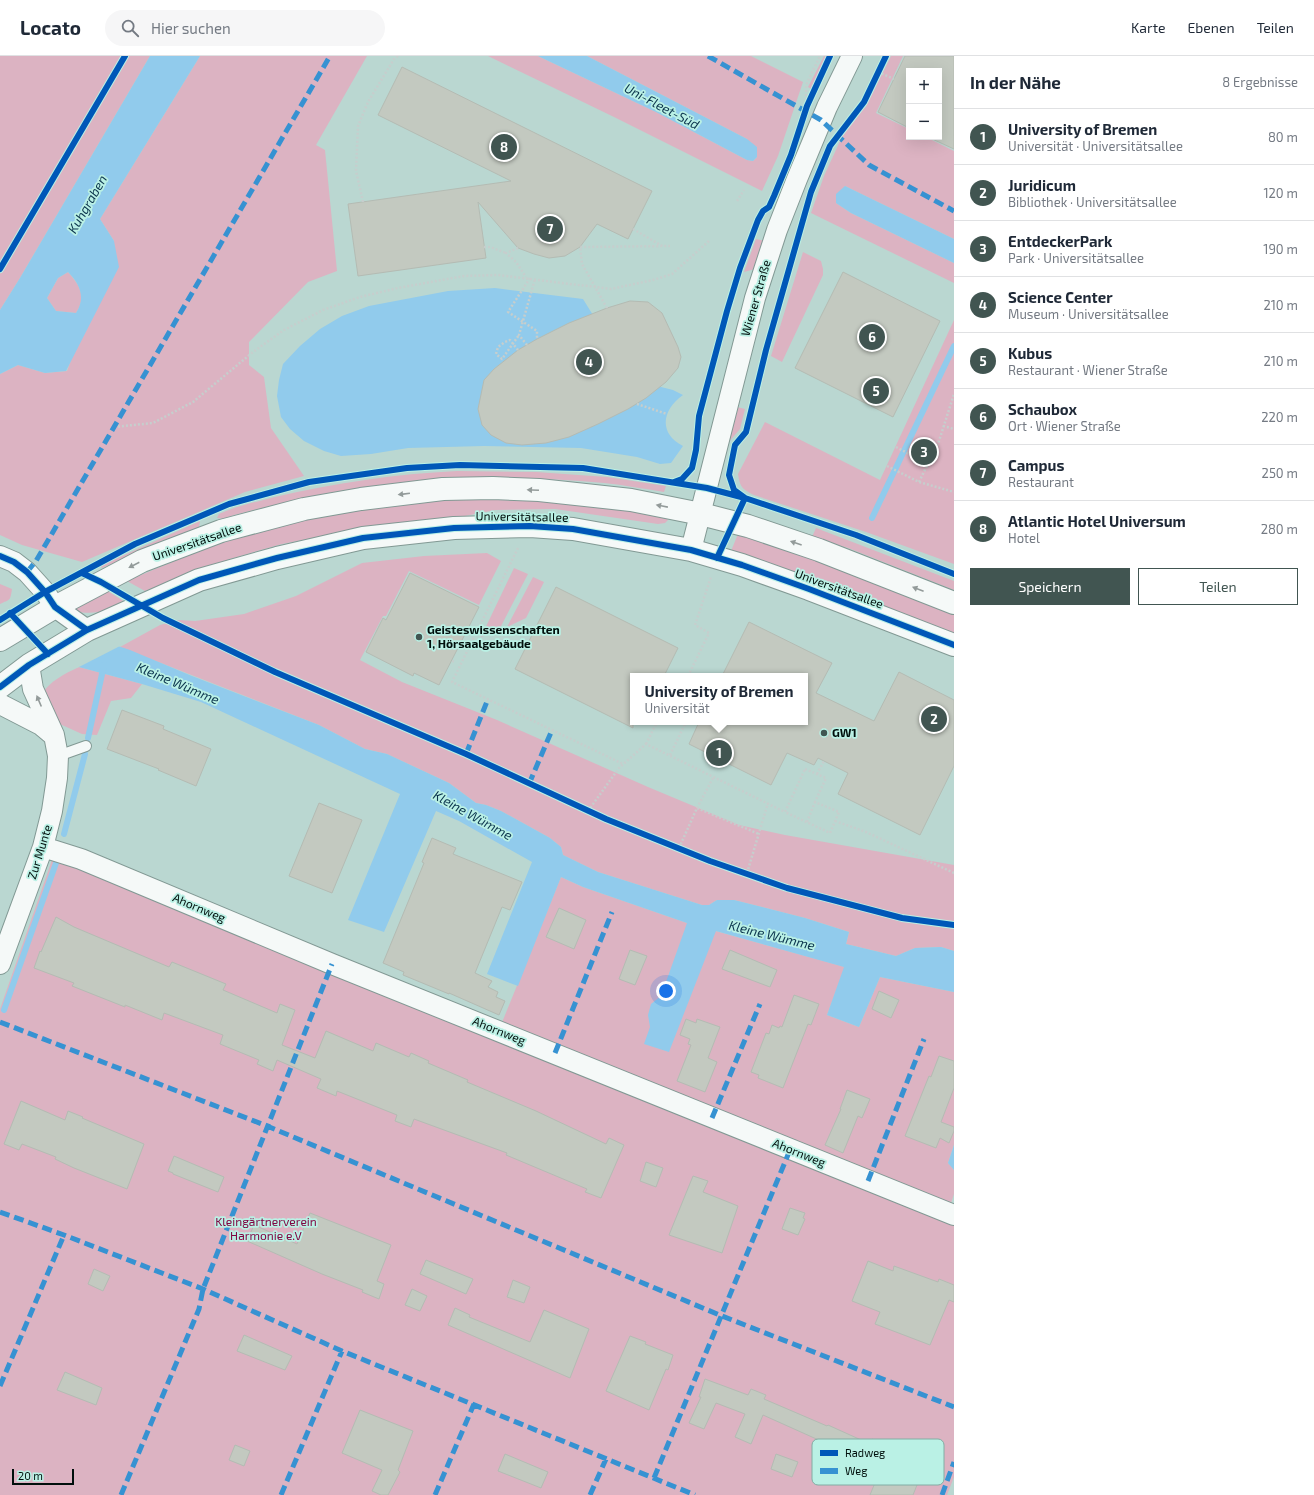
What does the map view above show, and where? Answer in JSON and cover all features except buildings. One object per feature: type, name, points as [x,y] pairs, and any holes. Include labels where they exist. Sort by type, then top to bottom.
[{"type":"main road","name":"Universitätsallee","points":[[0,640],[48,611],[142,561],[221,531],[304,509],[361,499],[443,489],[501,488],[539,490],[631,500],[700,514],[748,526],[818,550],[954,603]]},
{"type":"main road","name":"Universitätsallee","points":[[0,687],[29,665],[87,630],[200,580],[277,558],[364,538],[454,528],[530,526],[573,529],[691,550],[809,589],[954,644]]},
{"type":"street","name":"Wiener Straße","points":[[691,550],[738,361],[777,230],[818,128],[852,56]]},
{"type":"street","points":[[0,556],[14,562],[27,572],[45,592],[48,611],[87,630]]},
{"type":"street","name":"Zur Munte","points":[[0,964],[43,847],[52,811],[57,778],[58,756],[54,735],[34,689],[29,665]]},
{"type":"street","points":[[0,704],[41,725],[54,735]]},
{"type":"street","name":"Ahornweg","points":[[43,847],[81,859],[332,964],[954,1215]]},
{"type":"lane","points":[[58,756],[86,746]]},
{"type":"path","points":[[364,202],[356,170],[358,126],[368,102],[394,59],[398,56]]},
{"type":"path","points":[[807,106],[806,85],[820,56]]},
{"type":"path","points":[[878,72],[894,79]]},
{"type":"path","points":[[807,106],[814,89]]},
{"type":"path","points":[[737,201],[744,190]]},
{"type":"path","points":[[633,229],[664,247]]},
{"type":"path","points":[[114,427],[153,423],[193,402],[253,352],[284,330],[331,307],[360,297],[398,288],[464,276],[498,275],[611,289],[653,280],[672,274],[710,240]]},
{"type":"path","points":[[607,308],[582,264],[580,247],[670,246]]},
{"type":"path","points":[[484,247],[490,247],[506,254],[516,262],[526,278]]},
{"type":"path","points":[[506,254],[518,248]]},
{"type":"path","points":[[530,278],[508,312],[537,331],[537,339]]},
{"type":"path","points":[[518,350],[514,345],[510,340],[498,347],[496,354],[502,359],[510,347],[515,341],[519,335],[535,279]]},
{"type":"path","points":[[519,335],[527,345]]},
{"type":"path","points":[[758,379],[764,382]]},
{"type":"path","points":[[919,482],[939,441],[954,394]]},
{"type":"path","points":[[637,404],[667,414]]},
{"type":"path","points":[[943,426],[954,429]]},
{"type":"path","points":[[896,447],[928,464]]},
{"type":"path","points":[[887,466],[919,482],[954,492]]},
{"type":"path","points":[[530,526],[452,682],[623,764]]},
{"type":"path","points":[[689,673],[709,633],[695,625],[717,558]]},
{"type":"path","points":[[588,811],[619,768],[646,744],[656,725]]},
{"type":"path","points":[[670,755],[685,725]]},
{"type":"path","points":[[646,744],[830,833],[839,812],[815,802]]},
{"type":"path","points":[[818,774],[824,761]]},
{"type":"path","points":[[785,812],[805,769],[818,774],[826,778],[806,822]]},
{"type":"path","points":[[679,848],[697,808],[714,776]]},
{"type":"path","points":[[747,873],[768,803]]},
{"type":"path","points":[[697,808],[759,834]]},
{"type":"path","points":[[835,821],[866,832],[954,873]]},
{"type":"green space","points":[[0,56],[150,56],[0,310]]},
{"type":"green space","points":[[200,56],[367,56],[316,145],[325,150],[337,271],[308,282],[249,342],[249,365],[264,377],[271,428],[304,476],[245,492],[82,562],[22,545],[0,535],[0,374],[18,365],[45,373],[67,371],[114,241],[100,219]]},
{"type":"green space","points":[[488,56],[538,56],[656,112],[747,160],[753,161],[757,157],[747,139],[587,56],[751,56],[803,82],[778,156],[762,191]]},
{"type":"green space","points":[[824,56],[827,56],[811,89],[808,87]]},
{"type":"green space","points":[[891,56],[903,56],[876,113],[906,128],[906,140],[932,140],[954,151],[954,239],[845,186],[836,203],[851,213],[954,263],[954,283],[811,213],[824,176],[846,128],[863,107],[865,108]]},
{"type":"green space","points":[[756,239],[765,241],[755,269],[744,272]]},
{"type":"green space","points":[[803,252],[821,261],[823,275],[782,362],[771,356]]},
{"type":"green space","points":[[68,272],[81,291],[81,301],[76,313],[56,311],[47,298],[58,278]]},
{"type":"green space","points":[[954,320],[954,564],[866,532],[754,495],[742,487],[738,474],[765,422],[880,480]]},
{"type":"green space","points":[[737,407],[745,409],[740,429],[728,443]]},
{"type":"green space","points":[[457,471],[536,472],[607,477],[666,486],[664,492],[604,483],[543,479],[482,478],[420,481],[328,493],[234,515],[224,519],[217,518],[219,514],[240,506],[320,487],[388,477]]},
{"type":"green space","points":[[435,499],[558,501],[662,515],[668,520],[665,523],[658,524],[555,509],[495,510],[465,516],[354,530],[282,544],[230,559],[145,591],[127,581],[212,547],[264,530],[371,508]]},
{"type":"green space","points":[[200,521],[199,527],[102,568],[100,566]]},
{"type":"green space","points":[[816,528],[954,581],[954,590],[848,548],[812,537]]},
{"type":"green space","points":[[738,534],[812,557],[954,612],[954,633],[802,575],[731,551]]},
{"type":"green space","points":[[487,553],[501,561],[479,605],[409,571],[386,616],[383,616],[360,660],[402,682],[497,720],[648,787],[739,825],[785,835],[954,865],[954,951],[941,947],[915,948],[896,956],[846,944],[849,932],[805,918],[734,900],[717,900],[709,905],[702,905],[598,872],[563,855],[561,847],[550,838],[501,811],[476,803],[449,783],[387,754],[365,749],[319,725],[120,647],[160,625],[179,620],[195,621],[244,614],[296,596],[362,563],[424,556]]},
{"type":"green space","points":[[514,568],[528,574],[499,630],[481,637]]},
{"type":"green space","points":[[533,577],[544,582],[526,618],[507,627]]},
{"type":"green space","points":[[0,584],[12,589],[9,600],[0,604]]},
{"type":"green space","points":[[106,590],[125,602],[107,610],[90,613],[76,612],[73,608]]},
{"type":"green space","points":[[79,667],[142,684],[131,698],[111,701],[97,735],[82,734],[53,721],[41,695],[53,682]]},
{"type":"green space","name":"Kleingärtnerverein Harmonie e.V","points":[[52,860],[63,860],[498,1037],[503,1020],[561,877],[583,887],[687,923],[845,967],[827,1015],[859,1027],[880,977],[954,992],[954,1145],[948,1163],[954,1170],[954,1194],[950,1206],[954,1208],[954,1477],[947,1495],[0,1495],[0,1009]]},
{"type":"water","name":"Kuhgraben","points":[[150,56],[200,56],[100,219],[114,241],[119,267],[66,371],[45,373],[18,365],[0,374],[0,310]],"holes":[[[68,272],[76,281],[80,291],[81,302],[79,307],[76,313],[56,311],[47,298],[58,278]]]},
{"type":"water","name":"Uni-Fleet-Süd","points":[[538,56],[587,56],[747,139],[757,147],[757,157],[753,161],[747,160],[656,112]]},
{"type":"water","points":[[845,186],[954,239],[954,263],[851,213],[836,203],[836,194]]},
{"type":"water","points":[[495,288],[583,299],[596,320],[589,421],[628,409],[657,386],[673,390],[683,395],[676,401],[667,414],[666,428],[675,441],[683,446],[671,463],[660,464],[637,457],[581,448],[484,446],[408,448],[371,454],[341,456],[324,451],[304,441],[290,429],[281,417],[277,396],[283,364],[300,346],[320,329],[342,316],[369,306],[448,291]]},
{"type":"water","name":"Kleine Wümme","points":[[0,607],[130,650],[192,676],[319,725],[365,749],[387,754],[449,783],[476,803],[501,811],[550,838],[561,847],[563,855],[598,872],[702,905],[709,905],[717,900],[734,900],[805,918],[849,932],[846,944],[896,956],[915,948],[941,947],[954,951],[954,992],[880,977],[859,1027],[827,1015],[844,967],[716,931],[669,1052],[644,1044],[650,1027],[648,1015],[651,1004],[661,996],[687,923],[583,887],[561,877],[518,986],[487,974],[532,862],[459,821],[436,811],[384,932],[348,920],[400,794],[201,702],[79,667]]},
{"type":"water","points":[[954,1145],[954,1170],[948,1163]]},
{"type":"pier","points":[[0,605],[122,645],[77,668],[0,641]]},
{"type":"waterway","points":[[872,518],[954,346]]},
{"type":"waterway","points":[[88,738],[104,665]]},
{"type":"waterway","points":[[64,834],[85,754]]},
{"type":"waterway","points":[[4,1010],[56,863]]},
{"type":"marked path","points":[[27,572],[36,561],[330,56]]},
{"type":"marked path","points":[[708,56],[821,120],[869,165],[954,211]]},
{"type":"marked path","points":[[466,754],[488,699]]},
{"type":"marked path","points":[[529,784],[552,730]]},
{"type":"marked path","points":[[555,1053],[612,912]]},
{"type":"marked path","points":[[121,1495],[199,1309],[203,1289],[332,964]]},
{"type":"marked path","points":[[712,1118],[760,1004]]},
{"type":"marked path","points":[[0,1022],[267,1126],[722,1316],[954,1407]]},
{"type":"marked path","points":[[868,1181],[924,1039]]},
{"type":"marked path","points":[[654,1478],[790,1150]]},
{"type":"marked path","points":[[0,1212],[203,1289],[342,1351],[695,1495]]},
{"type":"marked path","points":[[0,1386],[64,1235]]},
{"type":"marked path","points":[[281,1495],[342,1351]]},
{"type":"marked path","points":[[435,1495],[474,1404]]},
{"type":"marked path","points":[[590,1495],[606,1459]]},
{"type":"marked path","points":[[942,1495],[954,1462]]},
{"type":"cycle path","points":[[0,269],[125,56]]},
{"type":"cycle path","points":[[674,482],[682,479],[692,468],[696,450],[699,416],[740,268],[758,220],[763,211],[769,207],[774,196],[791,155],[807,106],[830,56]]},
{"type":"cycle path","points":[[717,558],[745,498],[734,490],[729,475],[735,445],[746,432],[766,350],[811,192],[830,146],[864,102],[886,56]]},
{"type":"cycle path","points":[[0,620],[45,592],[135,544],[229,504],[309,482],[407,468],[460,465],[583,468],[707,488],[745,498],[856,535],[954,574]]},
{"type":"cycle path","points":[[0,687],[29,665],[87,630],[199,580],[277,558],[363,538],[454,528],[530,526],[573,529],[691,550],[742,565],[809,589],[954,645]]},
{"type":"cycle path","points":[[0,556],[14,562],[27,572],[45,592],[55,607],[87,630]]},
{"type":"cycle path","points":[[82,573],[101,582],[163,618],[275,672],[466,754],[606,819],[710,861],[787,888],[902,918],[954,925]]},
{"type":"cycle path","points":[[10,613],[48,654]]},
{"type":"place","name":"Atlantic Hotel Universum","points":[[504,147]]},
{"type":"place","name":"Campus","points":[[550,229]]},
{"type":"place","name":"Schaubox","points":[[872,337]]},
{"type":"place","name":"Science Center","points":[[589,362]]},
{"type":"place","name":"Kubus","points":[[876,391]]},
{"type":"place","name":"EntdeckerPark","points":[[924,452]]},
{"type":"place","name":"Geisteswissenschaften 1, Hörsaalgebäude","points":[[419,637]]},
{"type":"place","name":"Juridicum","points":[[934,719]]},
{"type":"place","name":"GW1","points":[[824,733]]},
{"type":"place","name":"University of Bremen","points":[[719,753]]}]
